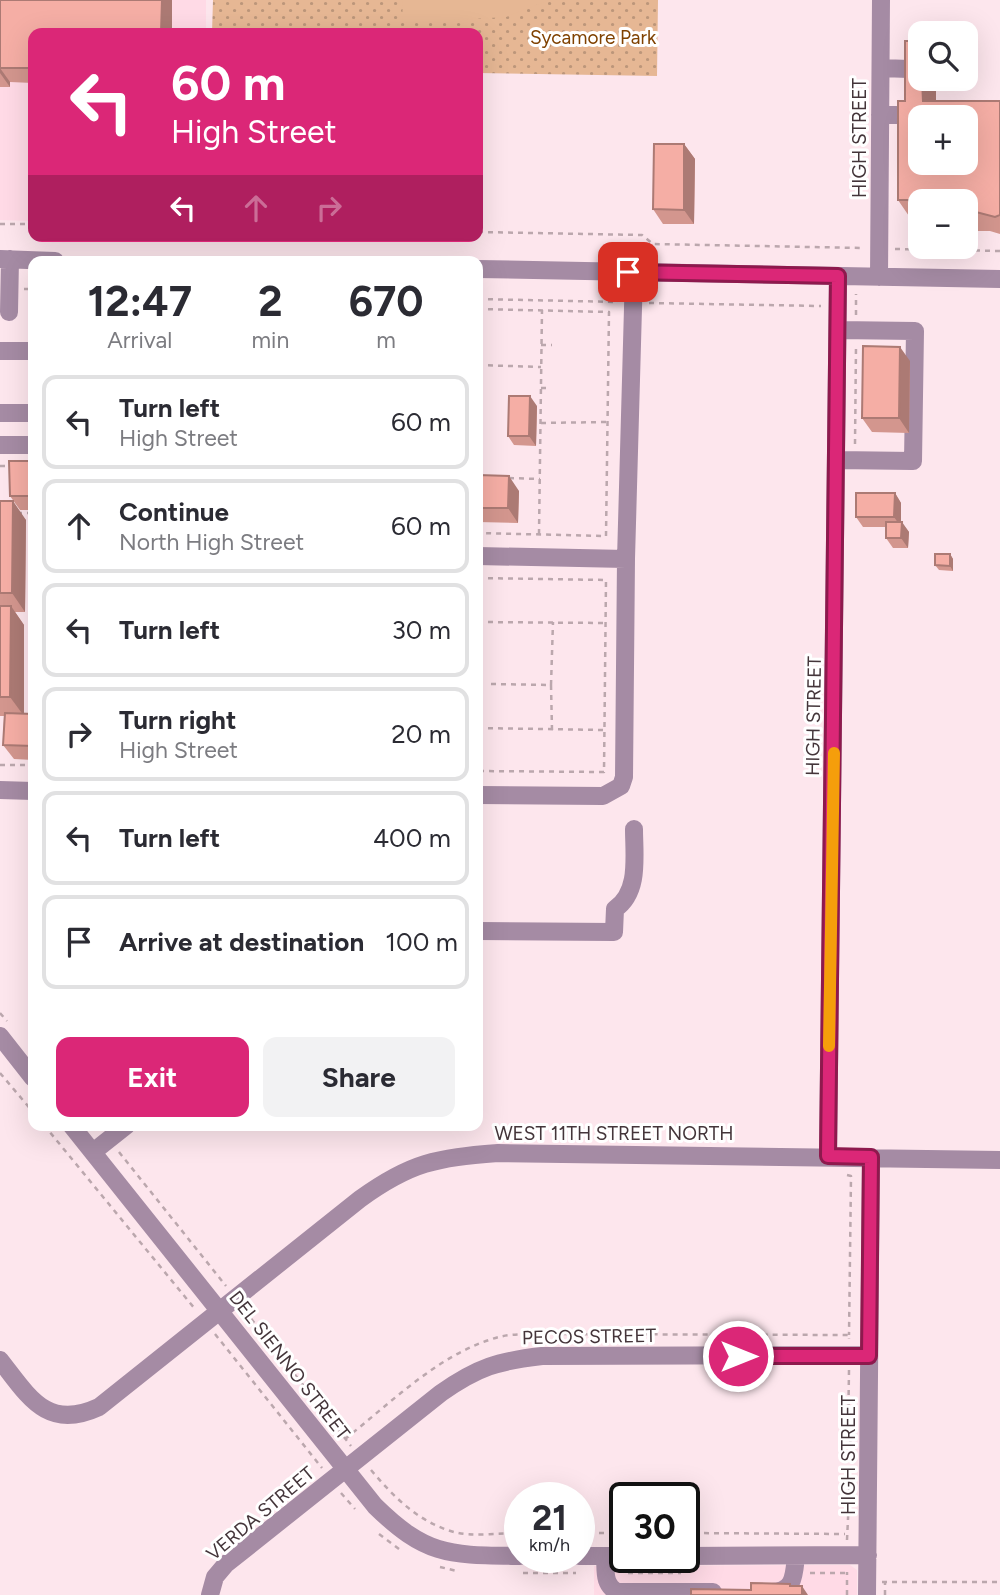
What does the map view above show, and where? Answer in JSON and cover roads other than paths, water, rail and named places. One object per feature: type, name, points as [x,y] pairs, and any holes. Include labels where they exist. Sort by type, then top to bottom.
[{"type":"street","name":"HIGH STREET","points":[[879,277],[881,0]]},
{"type":"street","points":[[880,115],[901,115],[915,103],[913,71],[881,68]]},
{"type":"street","points":[[9,312],[5,259],[28,260]]},
{"type":"street","points":[[483,269],[1000,279]]},
{"type":"street","points":[[483,795],[603,796],[621,786],[625,757],[626,559],[634,272]]},
{"type":"street","name":"HIGH STREET","points":[[835,1156],[847,276]]},
{"type":"street","points":[[846,460],[914,461],[915,331],[847,330]]},
{"type":"street","points":[[0,351],[28,351]]},
{"type":"street","points":[[0,413],[28,413]]},
{"type":"street","points":[[0,445],[28,445]]},
{"type":"street","points":[[483,556],[626,559]]},
{"type":"street","points":[[0,790],[28,791]]},
{"type":"street","points":[[483,931],[614,932],[615,909],[624,903],[633,881],[634,829]]},
{"type":"street","points":[[0,1036],[28,1071]]},
{"type":"street","name":"DEL SIENNO STREET","points":[[76,1131],[375,1506],[412,1539],[433,1549],[460,1555],[504,1556]]},
{"type":"street","points":[[93,1152],[120,1131]]},
{"type":"street","name":"WEST 11TH STREET NORTH","points":[[0,1360],[29,1397],[50,1412],[66,1416],[82,1415],[99,1407],[386,1180],[416,1166],[443,1158],[498,1153],[1000,1160]]},
{"type":"street","name":"HIGH STREET","points":[[871,1157],[868,1555],[873,1586]]},
{"type":"street","name":"PECOS STREET","points":[[346,1469],[464,1377],[484,1367],[508,1360],[542,1356],[869,1356]]},
{"type":"street","name":"VERDA STREET","points":[[210,1595],[215,1577],[226,1564],[346,1469]]},
{"type":"street","points":[[700,1556],[868,1555]]},
{"type":"street","points":[[595,1556],[609,1556]]},
{"type":"street","points":[[605,1556],[606,1581],[617,1592],[724,1592]]},
{"type":"street","points":[[752,1592],[779,1592],[789,1587],[793,1580],[796,1556]]},
{"type":"park label","name":"Sycamore Park","points":[[593,37]]}]
